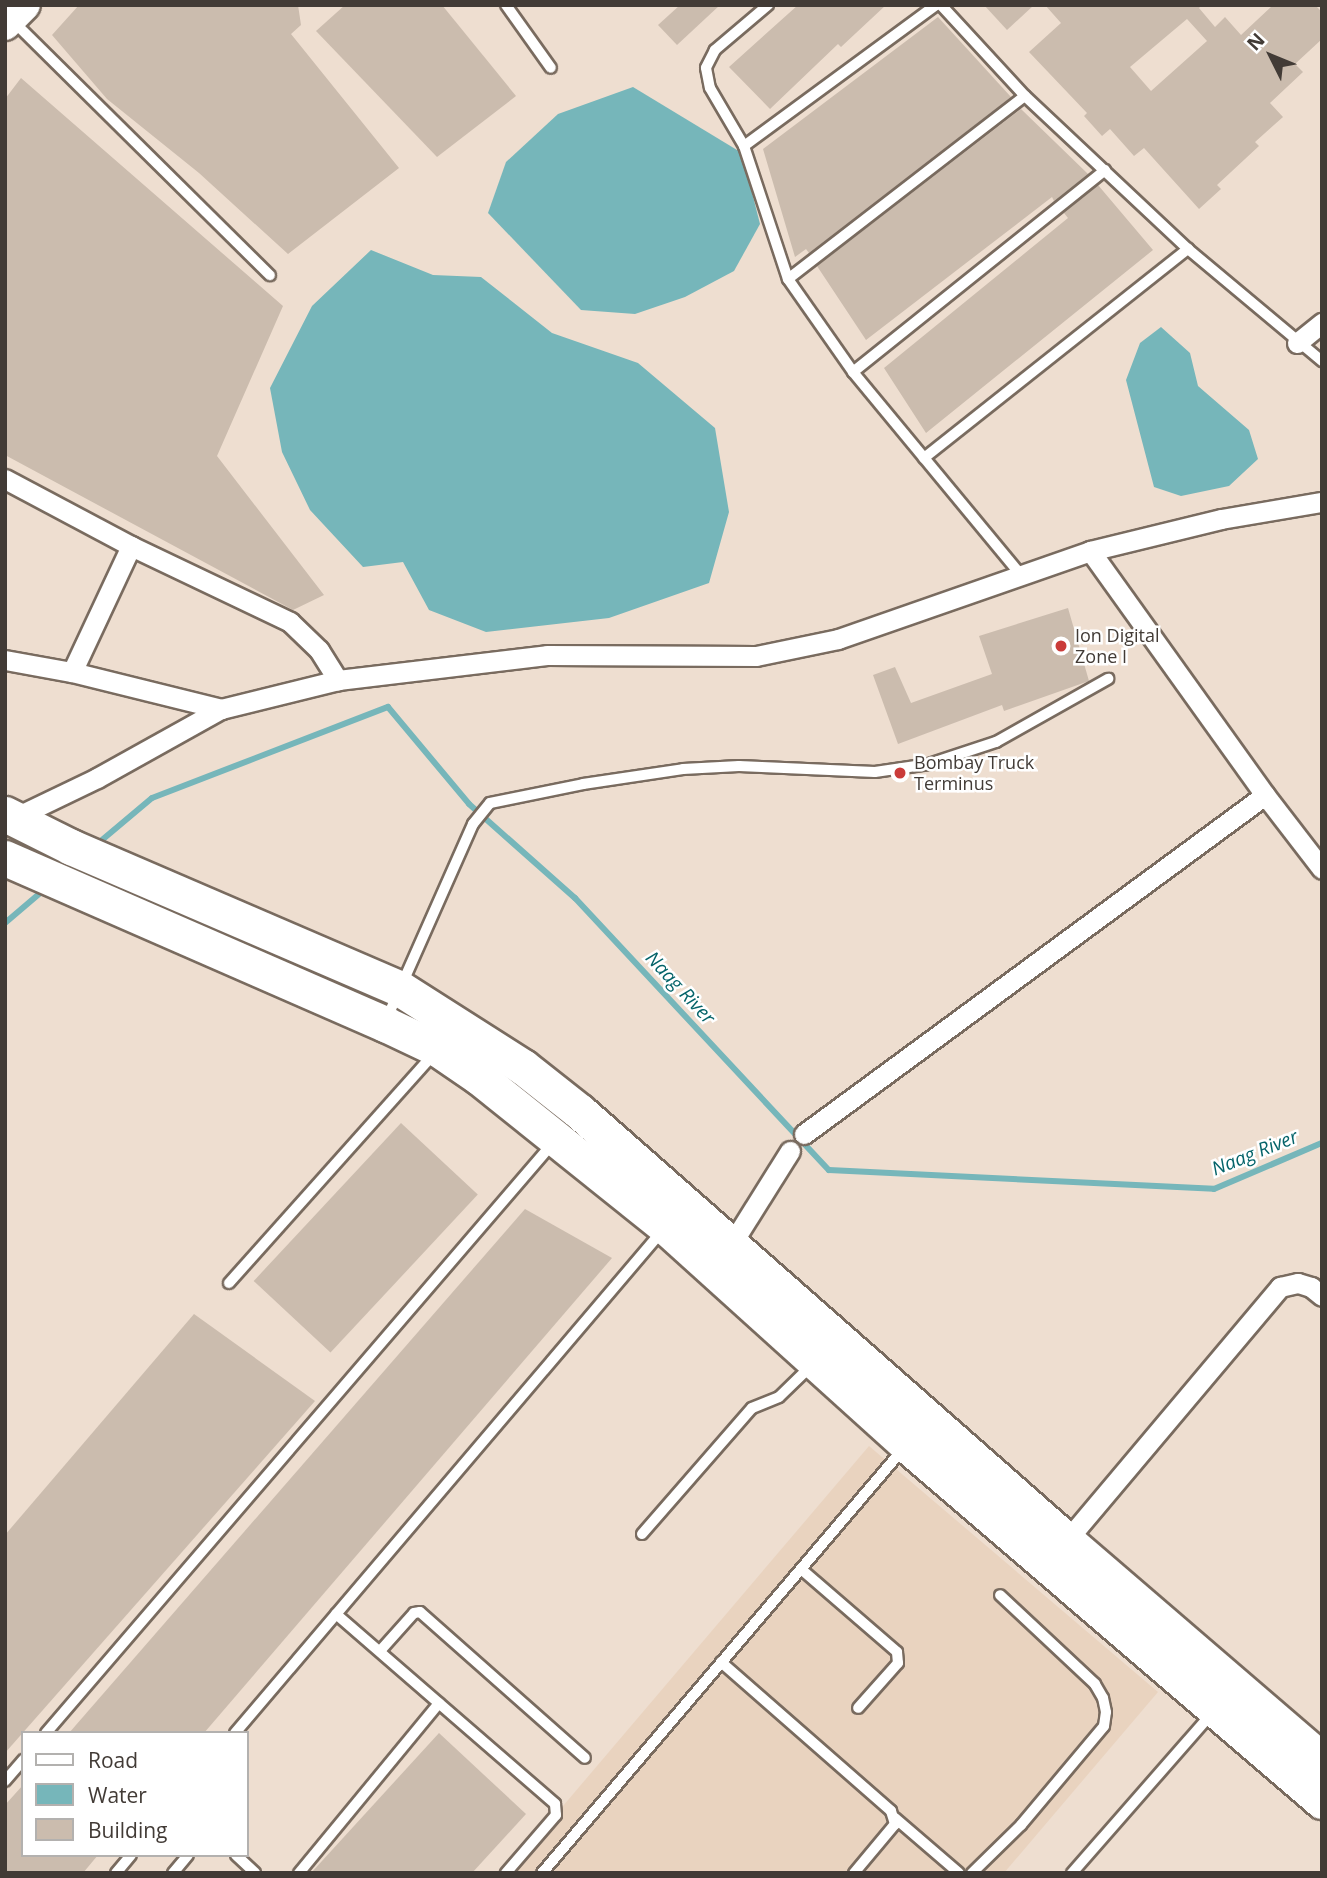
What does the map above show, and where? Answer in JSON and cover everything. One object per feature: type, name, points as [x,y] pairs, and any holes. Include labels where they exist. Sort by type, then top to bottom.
[{"type":"highway","points":[[10,816],[84,853],[399,988],[523,1067],[569,1125],[666,1227],[814,1362],[918,1432]]},
{"type":"highway","points":[[5,858],[438,1049],[569,1125],[731,1245],[918,1432],[1226,1698],[1322,1801]]},
{"type":"highway","points":[[1226,1698],[1322,1760]]},
{"type":"street","points":[[1297,343],[1322,323]]},
{"type":"street","points":[[5,479],[131,546],[290,622],[319,650],[338,680]]},
{"type":"street","points":[[10,816],[97,778],[221,709],[338,680],[547,655],[756,656],[838,639],[1023,577],[1090,551],[1221,519],[1322,502]]},
{"type":"street","points":[[72,672],[131,546]]},
{"type":"street","points":[[1090,551],[1265,795],[1322,869]]},
{"type":"street","points":[[5,660],[72,672],[221,709]]},
{"type":"street","points":[[804,1134],[1265,795]]},
{"type":"street","points":[[731,1245],[790,1151]]},
{"type":"street","points":[[1056,1552],[1280,1287],[1298,1283],[1311,1287],[1322,1296]]},
{"type":"lane","points":[[506,5],[551,68]]},
{"type":"lane","points":[[768,5],[715,50],[706,68],[710,88],[744,146],[789,279],[853,372],[1023,577]]},
{"type":"lane","points":[[744,146],[938,5],[1025,96],[1188,249],[1297,343],[1322,361]]},
{"type":"lane","points":[[14,16],[270,275]]},
{"type":"lane","points":[[789,279],[1025,96]]},
{"type":"lane","points":[[853,372],[1105,170]]},
{"type":"lane","points":[[924,458],[1188,249]]},
{"type":"lane","points":[[385,1024],[476,818],[484,807],[583,784],[683,769],[739,766],[875,772],[929,764],[996,742],[1108,679]]},
{"type":"lane","points":[[229,1283],[438,1049]]},
{"type":"lane","points":[[48,1731],[569,1125]]},
{"type":"lane","points":[[790,1151],[804,1134]]},
{"type":"lane","points":[[237,1731],[666,1227]]},
{"type":"lane","points":[[642,1534],[752,1408],[791,1389],[814,1362]]},
{"type":"lane","points":[[542,1873],[918,1432]]},
{"type":"lane","points":[[801,1569],[897,1652],[898,1663],[858,1707]]},
{"type":"lane","points":[[972,1873],[1021,1825],[1104,1726],[1106,1712],[1103,1698],[1094,1684],[1000,1594]]},
{"type":"lane","points":[[380,1651],[414,1613],[419,1612],[585,1758]]},
{"type":"lane","points":[[337,1614],[555,1804],[556,1815],[506,1873]]},
{"type":"lane","points":[[721,1662],[959,1873]]},
{"type":"lane","points":[[1072,1873],[1226,1698]]},
{"type":"lane","points":[[299,1873],[439,1703]]},
{"type":"lane","points":[[5,1781],[21,1762]]},
{"type":"lane","points":[[854,1873],[890,1831],[895,1818]]},
{"type":"lane","points":[[116,1873],[129,1857]]},
{"type":"lane","points":[[173,1873],[186,1857]]},
{"type":"lane","points":[[238,1857],[255,1873]]},
{"type":"shaded area","points":[[869,1446],[1158,1692],[1004,1873],[506,1873]]},
{"type":"water","points":[[633,87],[742,153],[760,224],[734,271],[685,297],[635,314],[581,310],[488,213],[506,162],[558,114]]},
{"type":"water","points":[[371,250],[433,275],[481,277],[552,333],[638,363],[715,428],[729,512],[709,583],[609,618],[486,632],[429,610],[403,562],[363,567],[310,510],[282,452],[270,388],[312,306]]},
{"type":"water","points":[[1161,327],[1190,353],[1198,386],[1249,430],[1258,459],[1229,486],[1181,496],[1154,487],[1126,380],[1140,343]]},
{"type":"building","points":[[79,5],[298,5],[301,25],[291,34],[399,168],[288,254],[199,173],[107,99],[52,35]]},
{"type":"building","points":[[345,5],[442,5],[516,96],[437,157],[316,31]]},
{"type":"building","points":[[680,5],[720,5],[677,45],[658,25]]},
{"type":"building","points":[[798,5],[886,5],[841,47],[838,44],[770,109],[729,67]]},
{"type":"building","points":[[984,5],[1034,5],[1007,30]]},
{"type":"building","points":[[1045,5],[1202,5],[1199,8],[1215,27],[1225,17],[1241,35],[1273,5],[1315,5],[1322,12],[1322,39],[1295,64],[1303,72],[1270,103],[1283,117],[1255,142],[1259,146],[1217,185],[1221,189],[1199,209],[1144,148],[1134,156],[1110,129],[1102,136],[1084,116],[1087,113],[1029,52],[1061,23]],"holes":[[[1187,19],[1207,41],[1151,91],[1130,67]]]},
{"type":"building","points":[[938,17],[1011,97],[809,253],[806,249],[795,257],[763,149]]},
{"type":"building","points":[[21,78],[283,306],[217,456],[324,595],[293,610],[5,455],[5,99]]},
{"type":"building","points":[[1021,109],[1088,174],[1054,201],[1052,197],[866,340],[817,266]]},
{"type":"building","points":[[1098,185],[1153,250],[926,433],[884,368],[1068,218],[1064,213]]},
{"type":"building","points":[[1068,608],[1089,681],[1004,711],[1002,705],[898,744],[873,675],[895,667],[911,703],[992,674],[979,636]]},
{"type":"building","points":[[401,1123],[478,1195],[330,1353],[254,1281]]},
{"type":"building","points":[[525,1209],[612,1258],[206,1731],[71,1731]]},
{"type":"building","points":[[194,1314],[315,1401],[24,1731],[21,1731],[21,1735],[5,1753],[5,1535]]},
{"type":"building","points":[[439,1733],[526,1814],[472,1873],[311,1873]]},
{"type":"building","points":[[21,1787],[21,1857],[96,1857],[83,1873],[5,1873],[5,1805]]},
{"type":"waterway","name":"Naag River","points":[[96,845],[152,798],[388,707],[469,804],[575,898],[829,1170],[1214,1189],[1322,1143]]},
{"type":"waterway","name":"Naag River","points":[[5,923],[46,888]]},
{"type":"place","name":"Ion Digital Zone I","points":[[1061,646]]},
{"type":"place","name":"Bombay Truck Terminus","points":[[900,773]]}]
